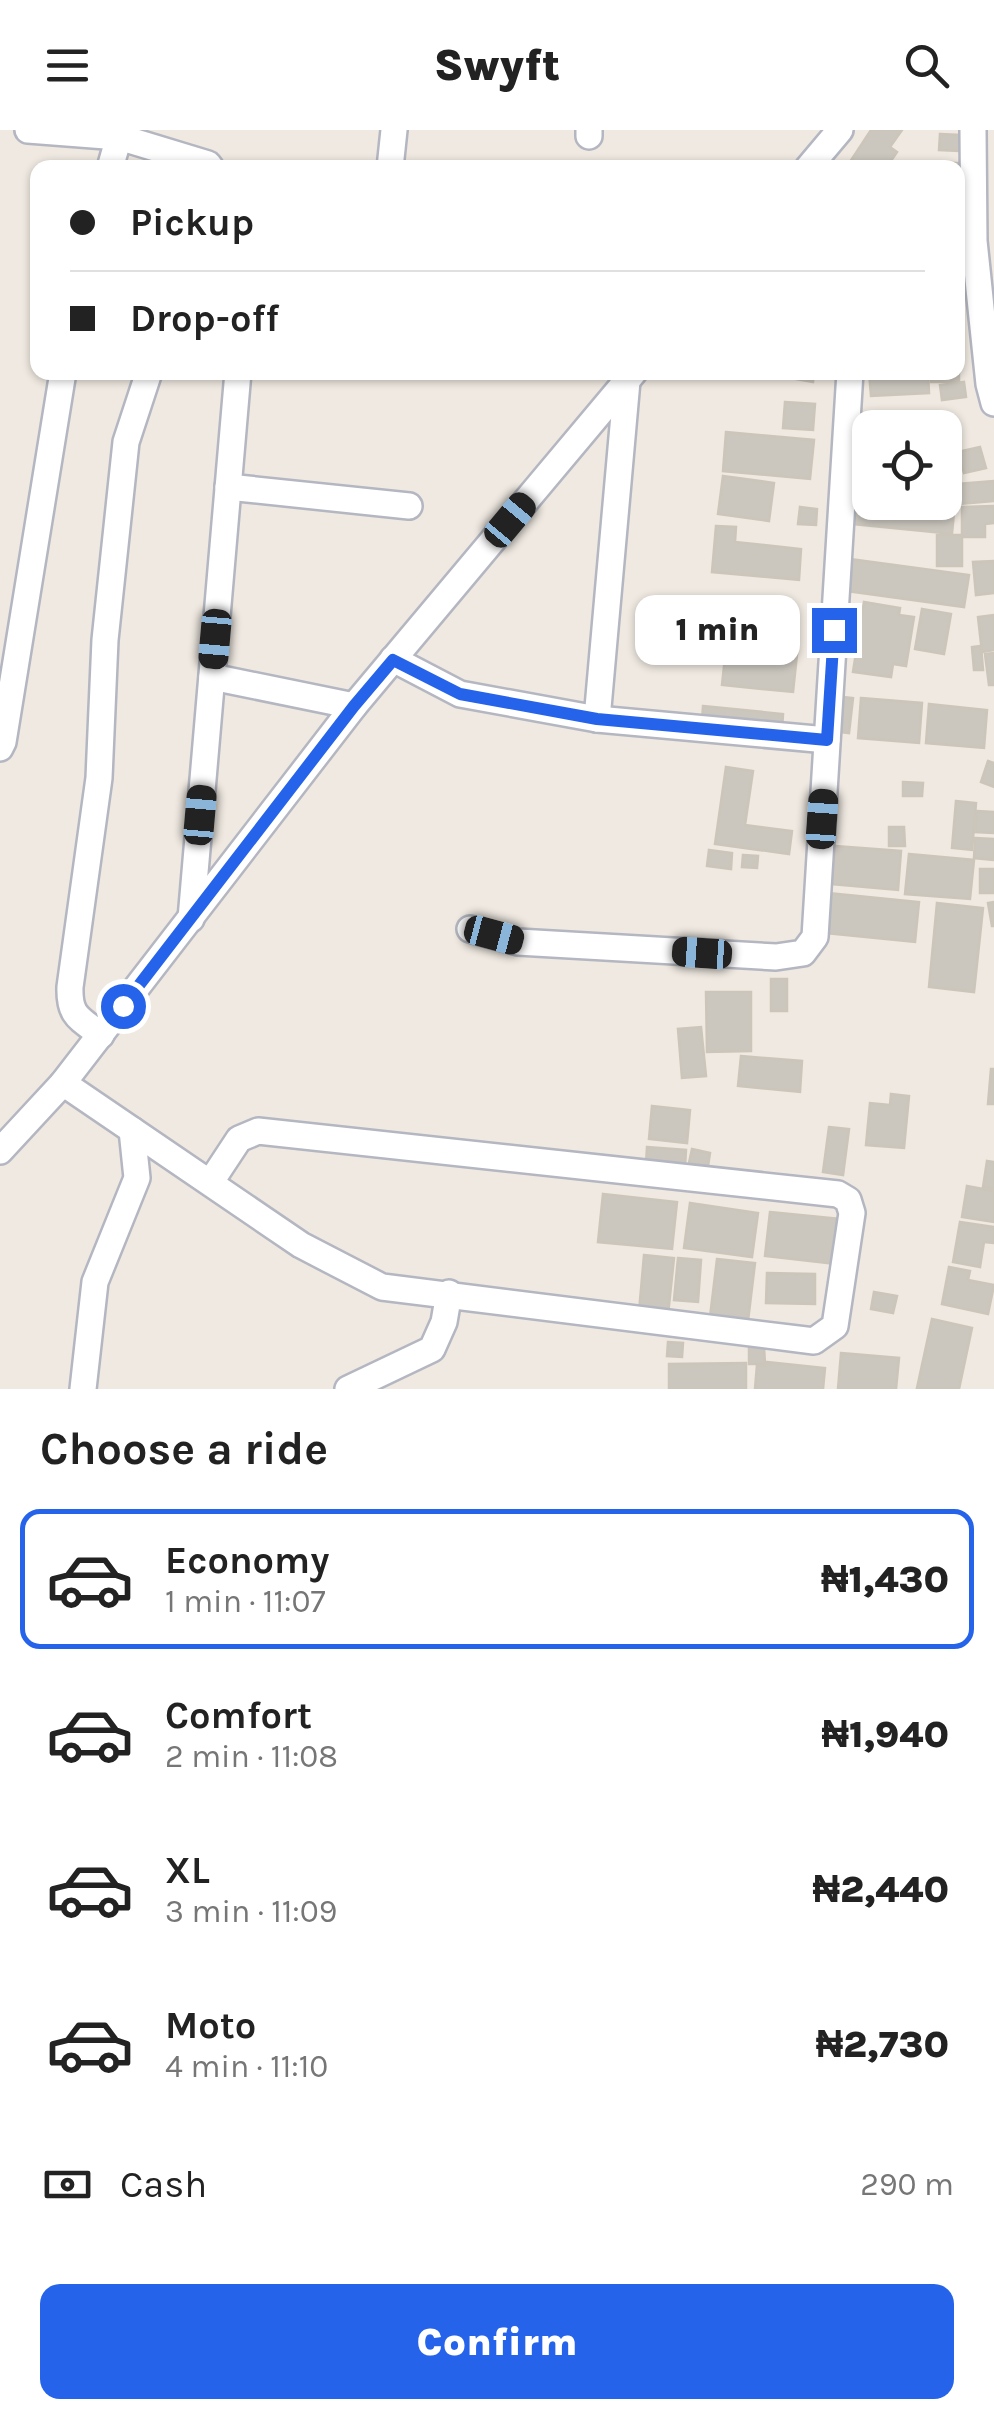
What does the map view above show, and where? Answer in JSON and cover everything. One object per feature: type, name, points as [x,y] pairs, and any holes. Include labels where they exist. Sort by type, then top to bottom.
[{"type":"street","points":[[30,130],[119,137],[195,160]]},
{"type":"street","points":[[391,160],[394,130]]},
{"type":"street","points":[[815,160],[840,130]]},
{"type":"street","points":[[973,130],[974,241],[988,384],[994,403]]},
{"type":"street","points":[[112,160],[119,137]]},
{"type":"street","points":[[0,748],[63,380]]},
{"type":"street","points":[[100,1035],[74,1014],[70,986],[99,778],[105,640],[126,442],[146,380]]},
{"type":"street","points":[[191,919],[237,380]]},
{"type":"street","points":[[0,1152],[63,1083],[354,706],[627,380]]},
{"type":"street","points":[[597,719],[630,380]]},
{"type":"street","points":[[470,929],[518,942],[776,957],[803,953],[815,937],[850,380]]},
{"type":"street","points":[[228,487],[409,506]]},
{"type":"street","points":[[393,660],[460,694],[597,719],[827,740]]},
{"type":"street","points":[[212,677],[354,706]]},
{"type":"street","points":[[63,1083],[210,1183],[301,1244],[382,1287],[814,1341],[835,1326],[852,1213],[848,1200],[838,1194],[258,1131],[239,1139],[210,1183]]},
{"type":"street","points":[[83,1389],[95,1282],[136,1178],[132,1130]]},
{"type":"street","points":[[136,1178],[180,1162]]},
{"type":"street","points":[[348,1389],[432,1349],[444,1322],[450,1294]]},
{"type":"building","points":[[871,130],[902,130],[890,147],[897,152],[892,160],[851,160]]},
{"type":"building","points":[[940,134],[960,135],[959,151],[939,150]]},
{"type":"building","points":[[870,380],[928,380],[929,393],[871,396]]},
{"type":"building","points":[[964,382],[966,397],[942,400],[940,385]]},
{"type":"building","points":[[785,402],[815,404],[813,430],[783,428]]},
{"type":"building","points":[[726,432],[814,440],[810,479],[723,471]]},
{"type":"building","points":[[980,447],[986,468],[964,473],[962,451]]},
{"type":"building","points":[[723,476],[774,483],[769,521],[718,514]]},
{"type":"building","points":[[994,481],[994,501],[962,504],[962,484]]},
{"type":"building","points":[[994,506],[994,523],[985,524],[985,537],[962,537],[962,507]]},
{"type":"building","points":[[800,507],[817,509],[816,525],[798,524]]},
{"type":"building","points":[[852,513],[852,520],[953,520],[952,534],[851,524]]},
{"type":"building","points":[[716,526],[736,527],[735,542],[801,549],[799,580],[712,572]]},
{"type":"building","points":[[937,535],[962,535],[962,566],[937,566]]},
{"type":"building","points":[[850,559],[969,575],[964,607],[846,591]]},
{"type":"building","points":[[994,561],[994,593],[976,595],[973,562]]},
{"type":"building","points":[[864,602],[900,608],[899,615],[914,617],[906,666],[893,664],[891,677],[853,672]]},
{"type":"building","points":[[922,609],[951,614],[944,654],[915,649]]},
{"type":"building","points":[[994,615],[994,650],[982,652],[978,617]]},
{"type":"building","points":[[727,638],[798,645],[793,692],[722,685]]},
{"type":"building","points":[[981,646],[983,670],[974,670],[972,647]]},
{"type":"building","points":[[994,653],[994,685],[989,685],[985,654]]},
{"type":"building","points":[[834,696],[853,698],[849,733],[831,731]]},
{"type":"building","points":[[861,698],[922,703],[919,743],[858,738]]},
{"type":"building","points":[[929,704],[987,710],[984,748],[926,743]]},
{"type":"building","points":[[703,706],[783,714],[782,730],[702,722]]},
{"type":"building","points":[[988,761],[994,763],[994,787],[981,782]]},
{"type":"building","points":[[726,767],[753,771],[745,825],[792,831],[789,854],[715,844]]},
{"type":"building","points":[[903,782],[923,783],[922,796],[903,796]]},
{"type":"building","points":[[956,801],[976,803],[972,850],[952,848]]},
{"type":"building","points":[[977,811],[994,812],[994,833],[975,832]]},
{"type":"building","points":[[889,827],[904,827],[905,846],[889,846]]},
{"type":"building","points":[[975,838],[994,839],[994,860],[974,858]]},
{"type":"building","points":[[835,846],[901,851],[898,890],[832,884]]},
{"type":"building","points":[[709,850],[732,853],[731,869],[707,866]]},
{"type":"building","points":[[909,854],[974,860],[970,899],[905,894]]},
{"type":"building","points":[[743,855],[758,856],[757,868],[742,867]]},
{"type":"building","points":[[980,869],[994,869],[994,893],[980,893]]},
{"type":"building","points":[[828,893],[919,902],[915,942],[824,933]]},
{"type":"building","points":[[994,902],[994,926],[992,926],[988,903]]},
{"type":"building","points":[[937,903],[983,908],[974,992],[929,987]]},
{"type":"building","points":[[771,979],[787,979],[787,1011],[771,1011]]},
{"type":"building","points":[[706,992],[751,992],[751,1051],[707,1052]]},
{"type":"building","points":[[701,1027],[706,1076],[682,1078],[678,1029]]},
{"type":"building","points":[[741,1056],[802,1061],[800,1092],[738,1086]]},
{"type":"building","points":[[991,1069],[994,1104],[988,1104]]},
{"type":"building","points":[[891,1094],[909,1096],[904,1148],[866,1145],[870,1103],[890,1105]]},
{"type":"building","points":[[652,1106],[690,1110],[687,1143],[649,1139]]},
{"type":"building","points":[[829,1127],[849,1129],[843,1175],[823,1172]]},
{"type":"building","points":[[647,1147],[686,1150],[685,1166],[646,1164]]},
{"type":"building","points":[[692,1149],[710,1153],[708,1166],[689,1163]]},
{"type":"building","points":[[987,1161],[994,1162],[994,1189],[983,1187]]},
{"type":"building","points":[[967,1186],[994,1191],[994,1222],[962,1217]]},
{"type":"building","points":[[603,1194],[677,1202],[672,1249],[598,1242]]},
{"type":"building","points":[[690,1203],[758,1213],[752,1257],[684,1248]]},
{"type":"building","points":[[770,1212],[842,1219],[837,1264],[765,1256]]},
{"type":"building","points":[[960,1222],[994,1227],[994,1243],[984,1242],[980,1267],[953,1262]]},
{"type":"building","points":[[644,1255],[674,1258],[668,1315],[639,1312]]},
{"type":"building","points":[[678,1258],[701,1260],[698,1302],[674,1300]]},
{"type":"building","points":[[717,1259],[755,1263],[748,1321],[710,1317]]},
{"type":"building","points":[[949,1267],[970,1271],[968,1280],[994,1285],[988,1314],[942,1304]]},
{"type":"building","points":[[767,1273],[815,1274],[815,1304],[766,1303]]},
{"type":"building","points":[[874,1292],[897,1296],[893,1313],[871,1309]]},
{"type":"building","points":[[932,1319],[972,1328],[959,1389],[917,1388]]},
{"type":"building","points":[[668,1342],[683,1343],[682,1357],[667,1356]]},
{"type":"building","points":[[749,1347],[764,1347],[765,1364],[749,1364]]},
{"type":"building","points":[[841,1353],[899,1358],[896,1389],[838,1389]]},
{"type":"building","points":[[767,1362],[825,1368],[823,1389],[755,1389],[757,1365],[766,1366]]},
{"type":"building","points":[[746,1363],[746,1389],[669,1389],[669,1364]]},
{"type":"route","points":[[123,1006],[393,660],[460,694],[597,719],[827,740],[834,630]]}]
